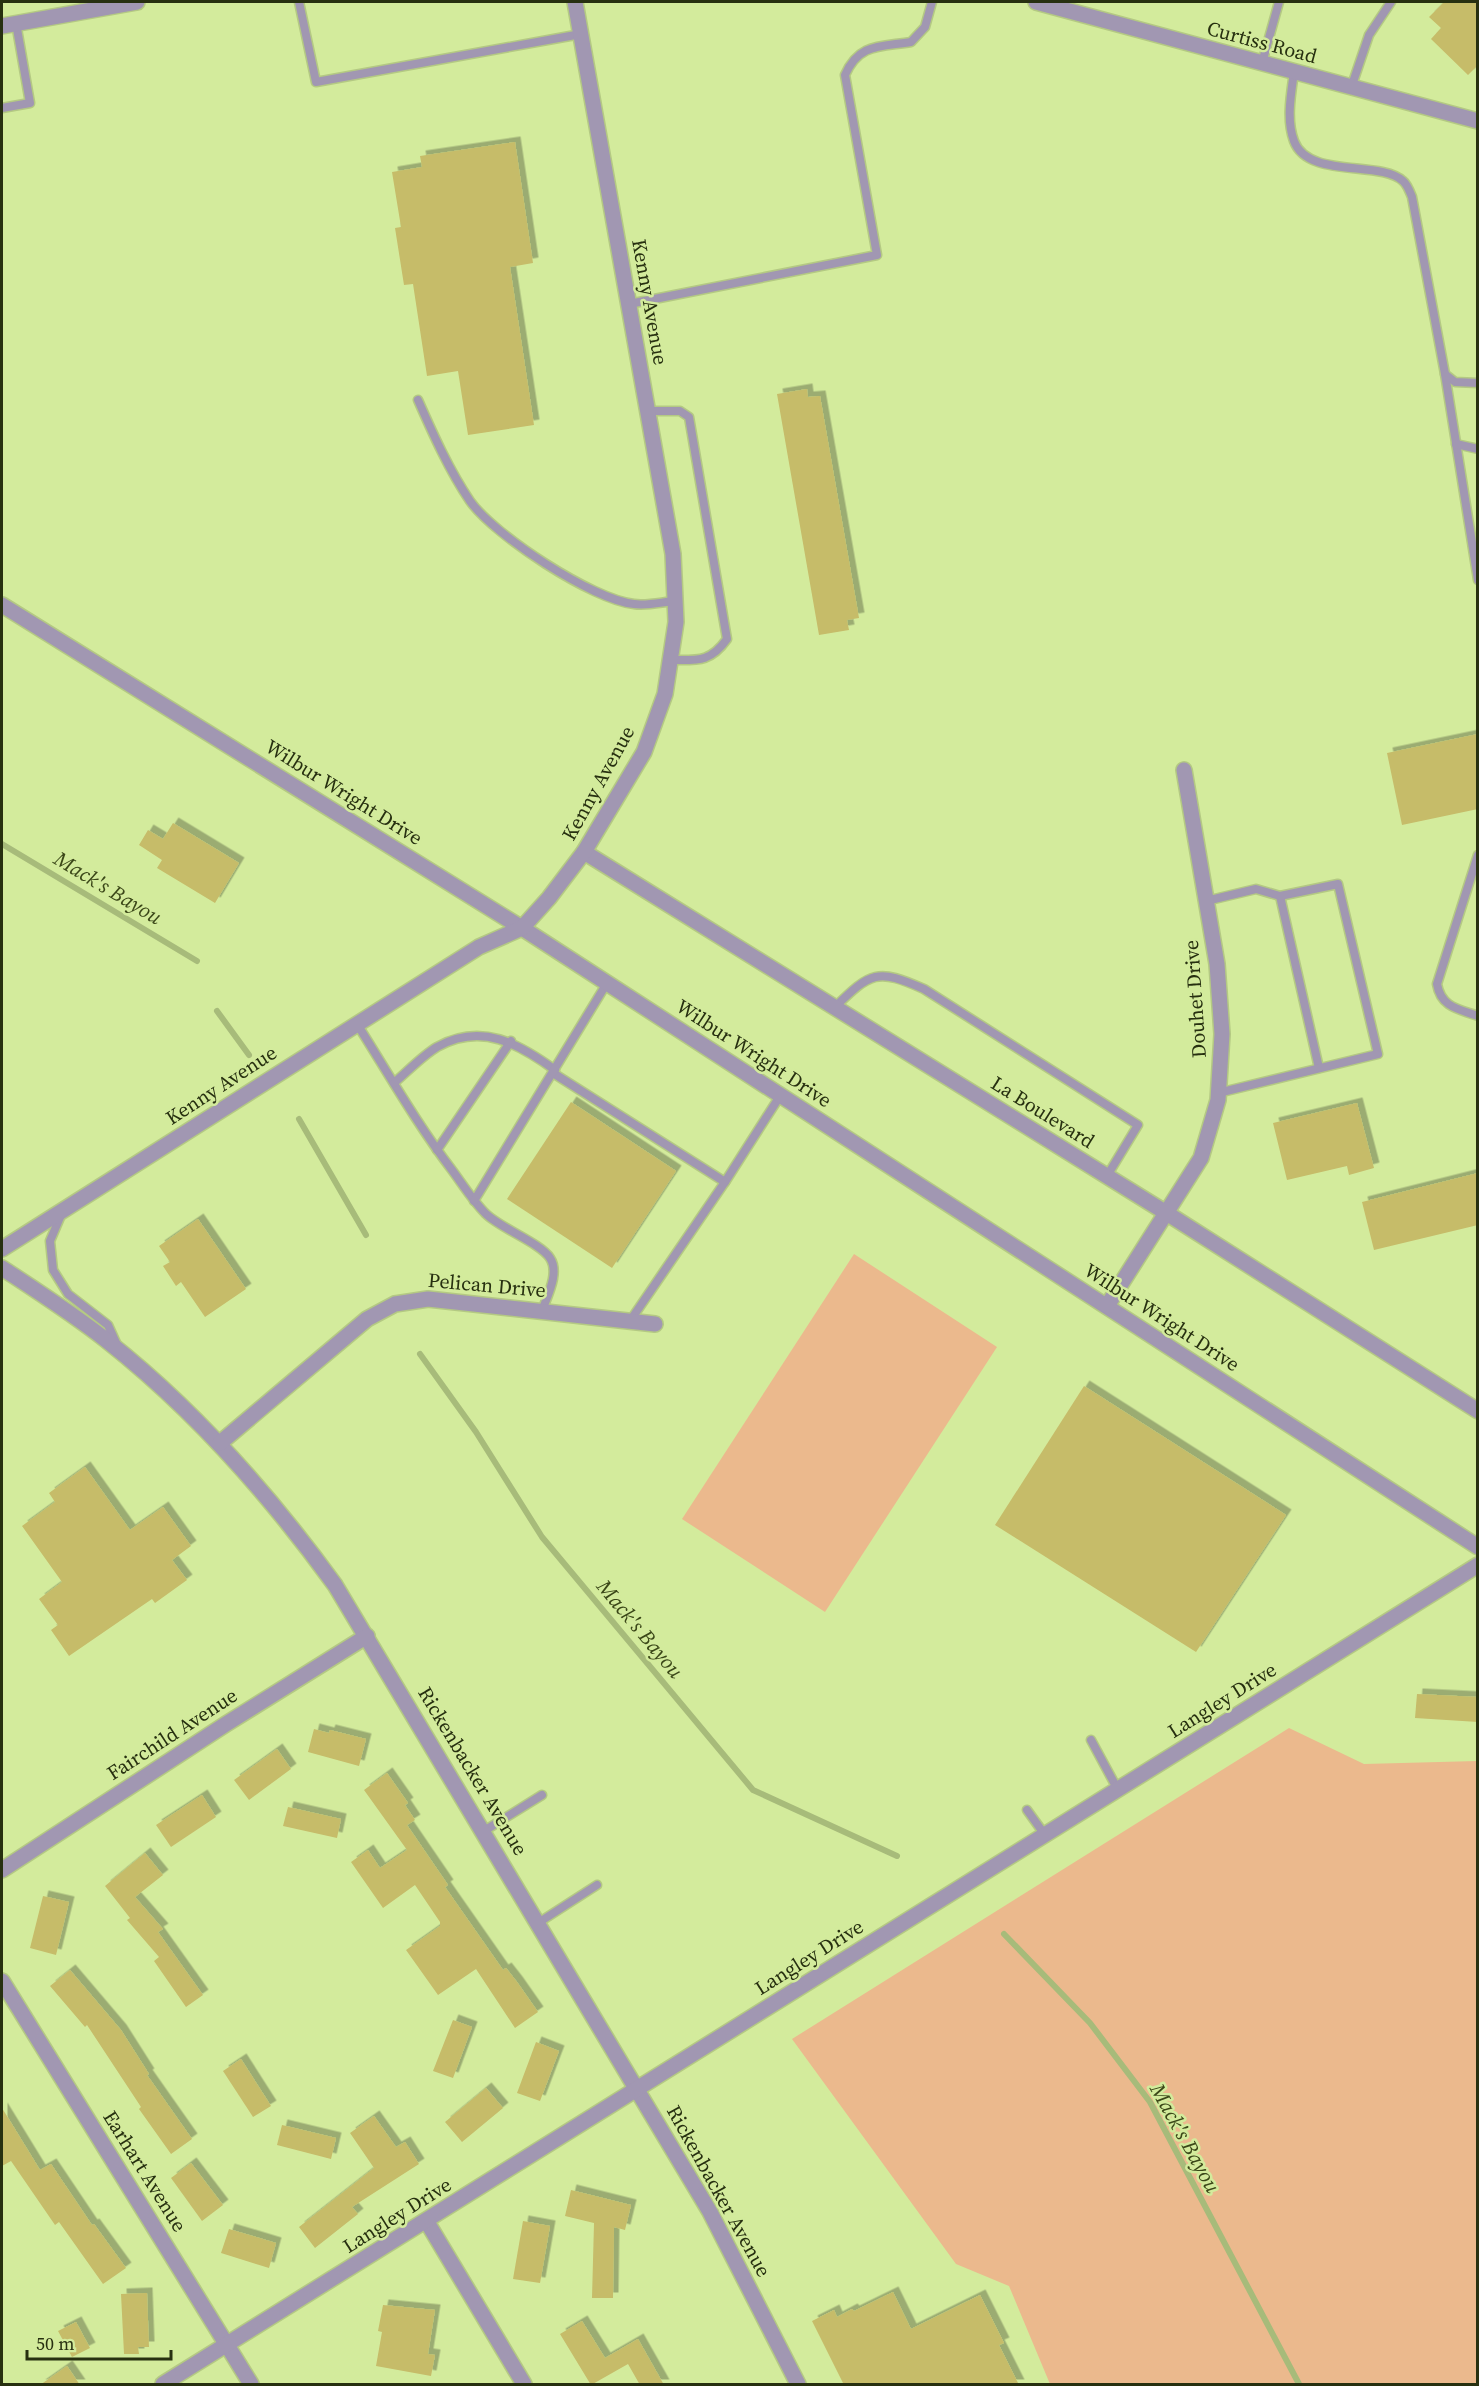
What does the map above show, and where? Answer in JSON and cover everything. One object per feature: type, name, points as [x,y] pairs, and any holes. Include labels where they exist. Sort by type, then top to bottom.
[{"type":"street","points":[[9,25],[137,2]]},
{"type":"street","name":"Kenny Avenue","points":[[2,1249],[479,947],[522,928],[549,898],[584,852],[644,752],[665,694],[676,622],[673,554],[575,2]]},
{"type":"street","name":"Curtiss Road","points":[[1043,2],[1478,121]]},
{"type":"street","name":"Wilbur Wright Drive","points":[[2,605],[522,928],[1478,1547]]},
{"type":"street","name":"Douhet Drive","points":[[1107,1306],[1168,1214],[1201,1158],[1211,1130],[1218,1093],[1222,1034],[1217,964],[1184,770]]},
{"type":"street","name":"La Boulevard","points":[[584,852],[1168,1214],[1478,1411]]},
{"type":"street","name":"Rickenbacker Avenue","points":[[2,1268],[69,1313],[158,1383],[220,1443],[302,1538],[367,1636],[710,2212],[798,2385]]},
{"type":"street","name":"Pelican Drive","points":[[220,1443],[367,1319],[386,1307],[415,1299],[655,1324]]},
{"type":"street","name":"Langley Drive","points":[[163,2385],[1478,1565]]},
{"type":"street","name":"Fairchild Avenue","points":[[2,1870],[226,1724],[367,1636]]},
{"type":"street","name":"Earhart Avenue","points":[[2,1981],[228,2343],[251,2385]]},
{"type":"street","points":[[427,2222],[524,2385]]},
{"type":"lane","points":[[299,2],[316,82],[581,34]]},
{"type":"lane","points":[[629,304],[877,255],[846,75],[852,59],[870,47],[911,42],[925,27],[933,2]]},
{"type":"lane","points":[[1262,63],[1279,2]]},
{"type":"lane","points":[[1351,88],[1369,35],[1391,2]]},
{"type":"lane","points":[[2,108],[30,103],[9,25]]},
{"type":"lane","points":[[1294,72],[1290,102],[1294,144],[1306,156],[1344,168],[1394,175],[1405,182],[1412,197],[1445,374],[1478,580]]},
{"type":"lane","points":[[1445,374],[1455,382],[1478,383]]},
{"type":"lane","points":[[418,400],[440,450],[471,501],[499,530],[589,589],[609,598],[634,604],[675,601]]},
{"type":"lane","points":[[648,411],[680,411],[689,417],[727,639],[719,650],[705,659],[670,660]]},
{"type":"lane","points":[[1456,444],[1478,449]]},
{"type":"lane","points":[[1478,855],[1437,984],[1439,996],[1445,1004],[1478,1016]]},
{"type":"lane","points":[[1206,901],[1256,889],[1280,896],[1338,884],[1378,1054],[1218,1093]]},
{"type":"lane","points":[[1280,896],[1320,1068]]},
{"type":"lane","points":[[835,1007],[852,990],[879,975],[897,977],[924,989],[1138,1125],[1107,1176]]},
{"type":"lane","points":[[474,1201],[607,983]]},
{"type":"lane","points":[[357,1024],[437,1150],[474,1201],[486,1215],[536,1246],[550,1258],[554,1269],[552,1284],[542,1311]]},
{"type":"lane","points":[[394,1083],[437,1048],[459,1039],[485,1036],[511,1041],[554,1072],[725,1182]]},
{"type":"lane","points":[[437,1150],[511,1041]]},
{"type":"lane","points":[[630,1321],[725,1182],[780,1096]]},
{"type":"lane","points":[[65,1209],[50,1241],[53,1270],[68,1294],[108,1325],[119,1351]]},
{"type":"lane","points":[[1091,1740],[1118,1790]]},
{"type":"lane","points":[[484,1831],[542,1795]]},
{"type":"lane","points":[[1027,1810],[1045,1835]]},
{"type":"lane","points":[[538,1923],[597,1885]]},
{"type":"shaded area","points":[[854,1254],[997,1347],[825,1612],[682,1519]]},
{"type":"shaded area","points":[[1289,1728],[1364,1764],[1477,1761],[1477,2384],[1050,2384],[1009,2286],[956,2264],[792,2039]]},
{"type":"building","points":[[1444,2],[1478,2],[1478,65],[1468,75],[1431,39],[1441,28],[1429,17]]},
{"type":"building","points":[[515,142],[533,263],[510,267],[534,425],[468,435],[458,371],[427,376],[413,284],[404,285],[395,228],[401,227],[392,172],[422,167],[420,156]]},
{"type":"building","points":[[807,389],[808,397],[820,396],[859,618],[847,620],[849,630],[819,635],[777,394]]},
{"type":"building","points":[[1478,734],[1478,809],[1402,825],[1387,753]]},
{"type":"building","points":[[173,823],[239,863],[215,903],[157,868],[162,860],[139,845],[148,830],[163,839]]},
{"type":"building","points":[[571,1102],[676,1171],[612,1268],[507,1199]]},
{"type":"building","points":[[1357,1103],[1374,1168],[1349,1175],[1347,1166],[1287,1180],[1273,1123]]},
{"type":"building","points":[[1478,1173],[1478,1225],[1374,1250],[1362,1202]]},
{"type":"building","points":[[198,1219],[246,1289],[205,1317],[181,1282],[176,1286],[163,1266],[170,1262],[159,1246]]},
{"type":"building","points":[[1084,1386],[1286,1515],[1196,1652],[995,1525]]},
{"type":"building","points":[[85,1467],[130,1530],[163,1507],[191,1546],[172,1560],[187,1580],[155,1603],[152,1599],[69,1656],[51,1630],[58,1625],[39,1599],[62,1582],[22,1526],[55,1502],[49,1493]]},
{"type":"building","points":[[1417,1694],[1478,1697],[1478,1722],[1415,1718]]},
{"type":"building","points":[[314,1729],[329,1733],[330,1730],[366,1739],[359,1766],[308,1752]]},
{"type":"building","points":[[277,1749],[291,1769],[249,1800],[234,1780]]},
{"type":"building","points":[[387,1773],[408,1803],[405,1805],[415,1820],[407,1825],[448,1885],[445,1887],[503,1970],[506,1968],[538,2012],[515,2028],[476,1969],[438,1995],[406,1950],[440,1926],[440,1922],[415,1885],[383,1908],[351,1862],[368,1850],[380,1868],[407,1850],[364,1790]]},
{"type":"building","points":[[202,1795],[216,1817],[171,1847],[156,1825]]},
{"type":"building","points":[[288,1807],[341,1819],[337,1838],[283,1826]]},
{"type":"building","points":[[145,1853],[163,1875],[135,1897],[163,1929],[158,1932],[203,1995],[186,2007],[154,1961],[159,1957],[127,1920],[130,1918],[105,1886]]},
{"type":"building","points":[[43,1896],[69,1902],[56,1955],[30,1948]]},
{"type":"building","points":[[70,1970],[121,2030],[149,2074],[147,2075],[192,2139],[171,2154],[139,2109],[141,2107],[87,2025],[85,2027],[50,1986]]},
{"type":"building","points":[[453,2020],[472,2027],[453,2078],[433,2071]]},
{"type":"building","points":[[536,2042],[559,2051],[540,2101],[517,2093]]},
{"type":"building","points":[[241,2059],[271,2106],[253,2117],[223,2071]]},
{"type":"building","points":[[486,2088],[503,2108],[462,2142],[445,2122]]},
{"type":"building","points":[[2,2108],[40,2170],[51,2164],[92,2225],[94,2224],[126,2268],[103,2284],[59,2222],[55,2225],[11,2161],[2,2166]]},
{"type":"building","points":[[374,2116],[396,2147],[405,2142],[419,2164],[352,2207],[358,2214],[315,2248],[299,2227],[374,2168],[350,2133]]},
{"type":"building","points":[[282,2125],[336,2138],[331,2159],[277,2145]]},
{"type":"building","points":[[191,2163],[223,2205],[202,2221],[171,2178]]},
{"type":"building","points":[[571,2190],[631,2205],[625,2230],[614,2227],[613,2298],[592,2298],[594,2223],[565,2216]]},
{"type":"building","points":[[523,2221],[550,2226],[540,2283],[513,2279]]},
{"type":"building","points":[[229,2229],[276,2243],[269,2268],[221,2253]]},
{"type":"building","points":[[893,2292],[911,2329],[980,2295],[1004,2343],[999,2345],[1019,2385],[844,2385],[812,2321],[834,2310],[837,2317],[852,2309],[854,2311]]},
{"type":"building","points":[[147,2293],[149,2347],[138,2347],[139,2354],[124,2354],[121,2294]]},
{"type":"building","points":[[383,2305],[435,2310],[428,2354],[435,2355],[431,2376],[376,2366],[382,2332],[378,2331]]},
{"type":"building","points":[[582,2321],[605,2358],[638,2339],[664,2385],[640,2385],[628,2364],[591,2385],[560,2334]]},
{"type":"building","points":[[76,2322],[90,2348],[72,2357],[58,2331]]},
{"type":"building","points":[[67,2366],[80,2385],[40,2385]]},
{"type":"waterway","name":"Mack's Bayou","points":[[2,844],[197,961]]},
{"type":"waterway","name":"Mack's Bayou","points":[[217,1011],[249,1055]]},
{"type":"waterway","name":"Mack's Bayou","points":[[299,1119],[366,1235]]},
{"type":"waterway","name":"Mack's Bayou","points":[[420,1354],[476,1432],[542,1537],[753,1790],[897,1856]]},
{"type":"waterway","name":"Mack's Bayou","points":[[1004,1934],[1090,2023],[1150,2102],[1299,2384]]}]
